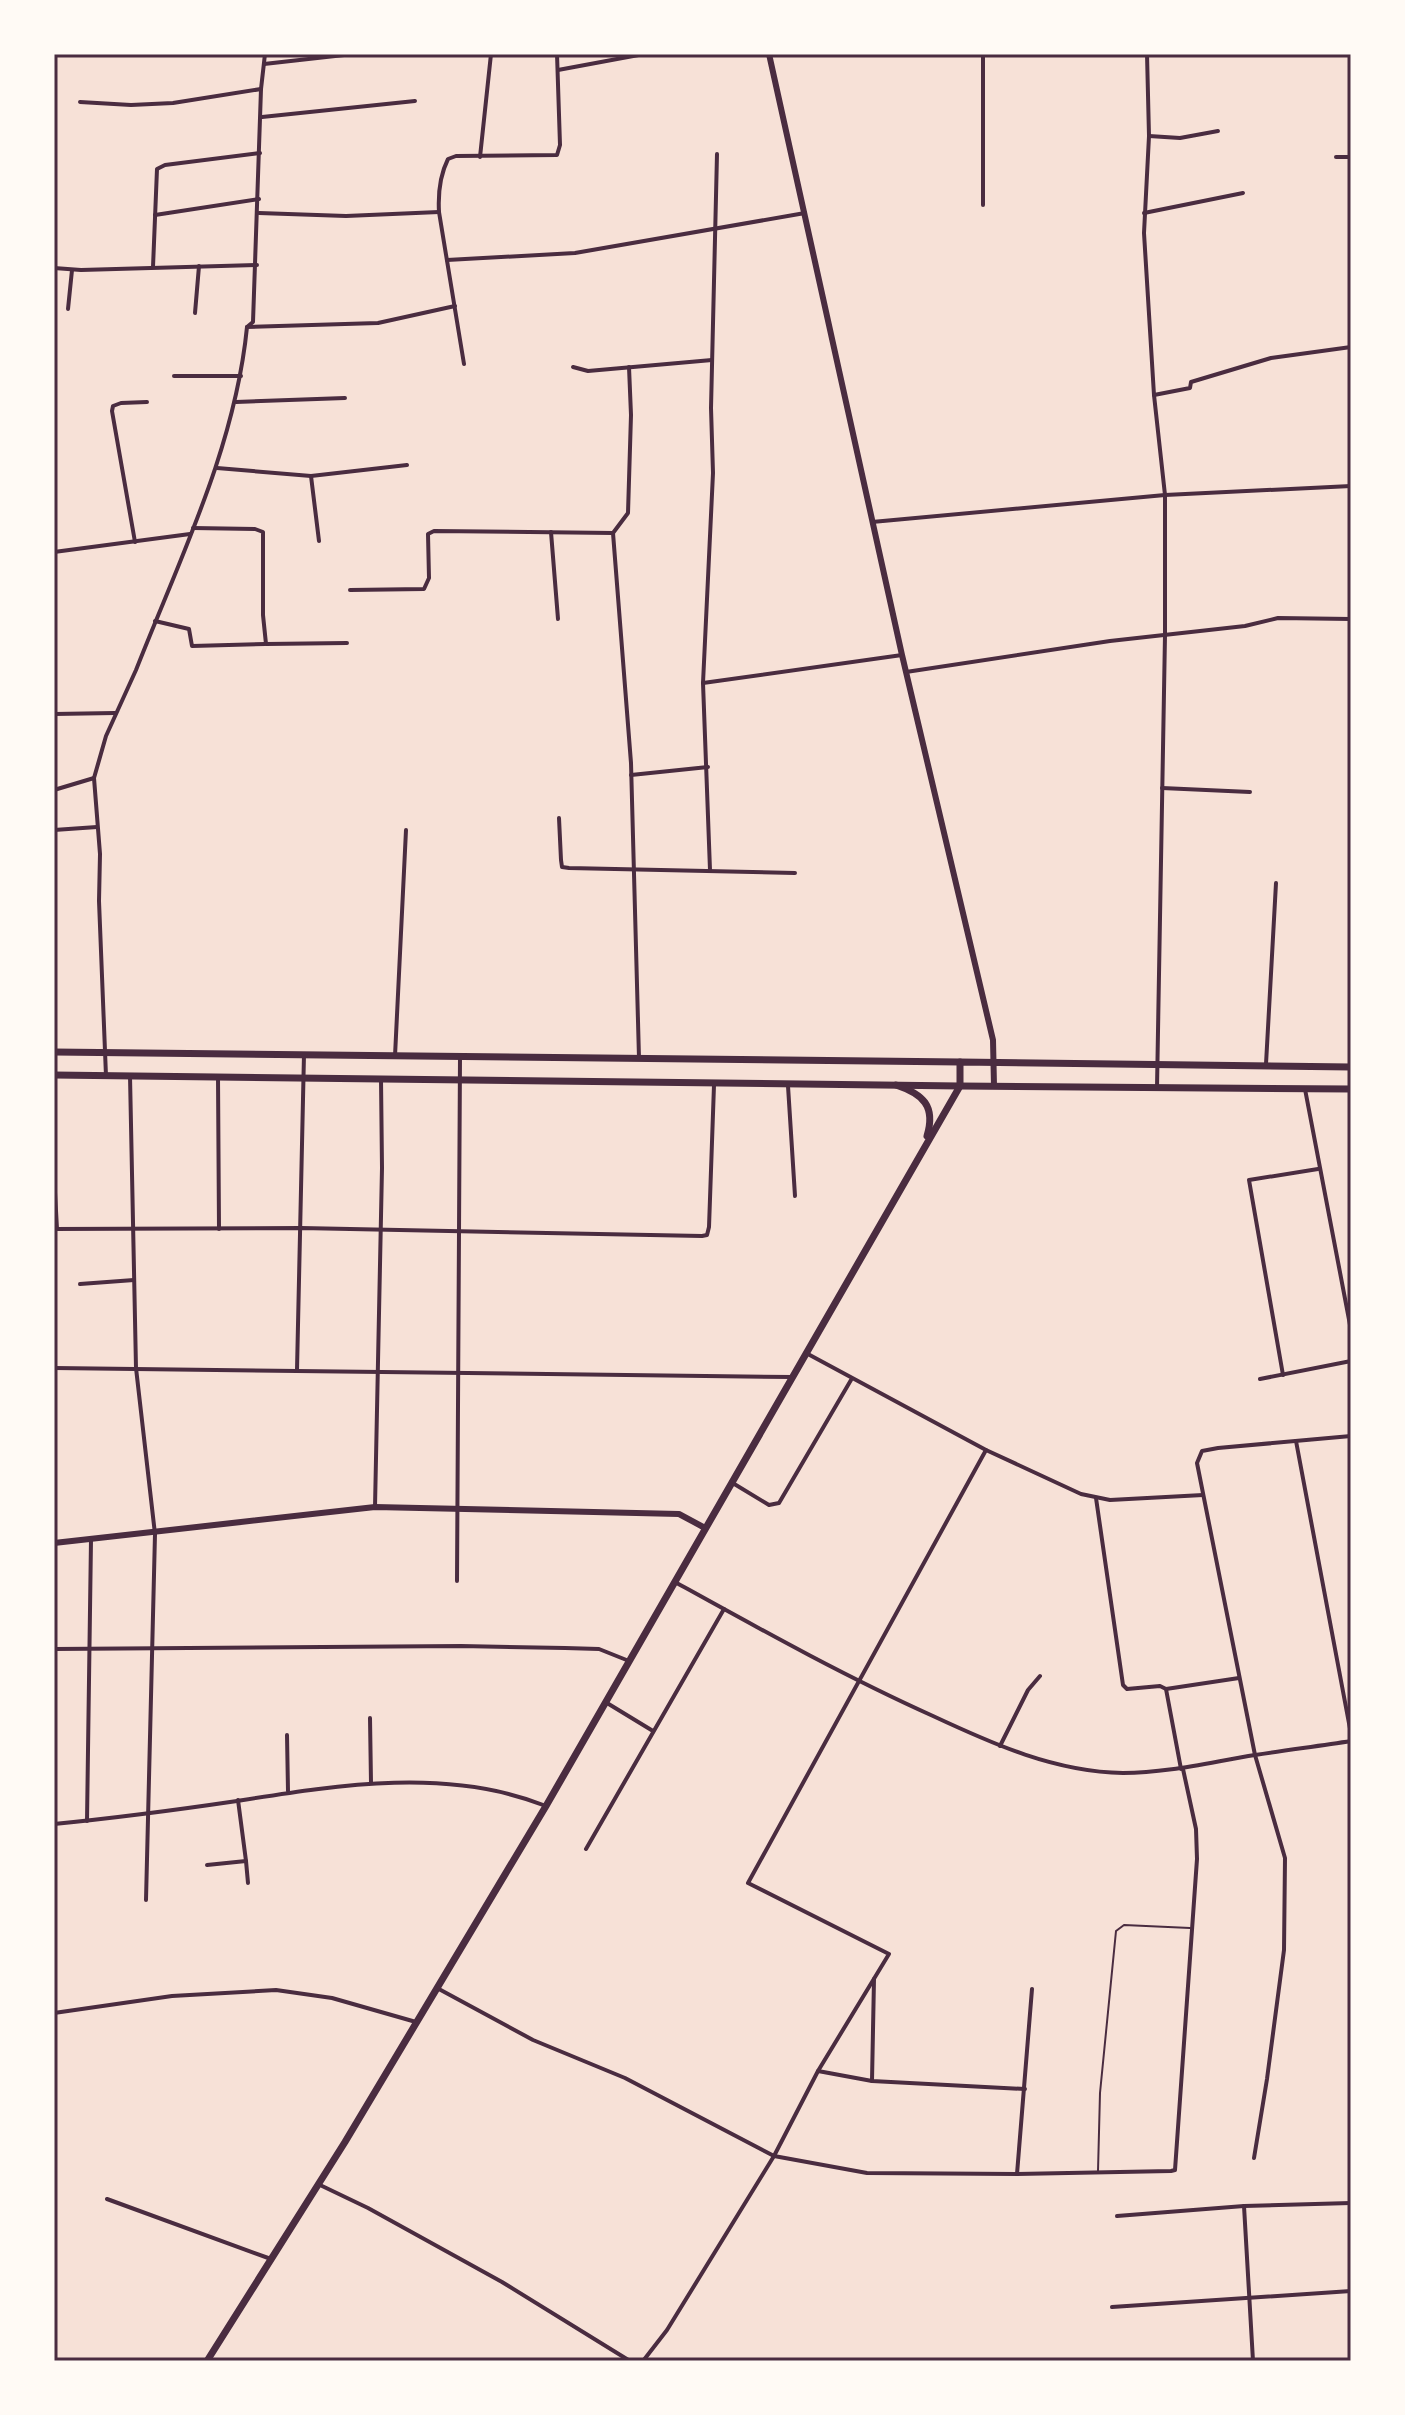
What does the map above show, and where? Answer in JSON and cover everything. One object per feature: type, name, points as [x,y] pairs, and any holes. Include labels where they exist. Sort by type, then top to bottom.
[{"type":"main road","points":[[54,1052],[1351,1067]]},
{"type":"main road","points":[[207,2361],[318,2184],[546,1806],[960,1086],[960,1062]]},
{"type":"main road","points":[[54,1075],[1351,1089]]},
{"type":"main road","points":[[896,1085],[915,1091],[925,1101],[930,1125],[923,1149]]},
{"type":"street","points":[[106,1076],[100,854],[94,778],[115,713],[217,468],[224,435],[236,402],[247,327],[253,322],[261,89],[265,54]]},
{"type":"street","points":[[264,64],[353,54]]},
{"type":"street","points":[[480,157],[491,54]]},
{"type":"street","points":[[464,364],[439,212],[446,162],[456,156],[557,155],[560,145],[557,54]]},
{"type":"street","points":[[558,70],[644,54]]},
{"type":"street","points":[[769,54],[902,655],[993,1040],[994,1086]]},
{"type":"street","points":[[983,54],[983,205]]},
{"type":"street","points":[[1147,54],[1149,136],[1144,213],[1154,395],[1165,495],[1157,1088]]},
{"type":"street","points":[[80,102],[157,104],[261,89]]},
{"type":"street","points":[[261,117],[415,101]]},
{"type":"street","points":[[1149,136],[1172,138],[1218,131]]},
{"type":"street","points":[[153,267],[155,171],[159,167],[260,153]]},
{"type":"street","points":[[710,870],[703,683],[713,473],[712,360],[717,154]]},
{"type":"street","points":[[1336,157],[1351,157]]},
{"type":"street","points":[[1144,213],[1243,193]]},
{"type":"street","points":[[155,215],[259,199]]},
{"type":"street","points":[[259,213],[346,216],[439,212]]},
{"type":"street","points":[[447,260],[575,253],[805,213]]},
{"type":"street","points":[[54,268],[257,265]]},
{"type":"street","points":[[195,313],[199,266]]},
{"type":"street","points":[[68,309],[72,270]]},
{"type":"street","points":[[247,327],[378,323],[455,306]]},
{"type":"street","points":[[1154,395],[1190,388],[1191,382],[1271,358],[1351,347]]},
{"type":"street","points":[[573,367],[588,371],[712,360]]},
{"type":"street","points":[[629,367],[628,513],[613,533],[631,775],[639,1059]]},
{"type":"street","points":[[174,376],[241,376]]},
{"type":"street","points":[[236,402],[345,398]]},
{"type":"street","points":[[135,542],[112,411],[113,406],[121,403],[147,402]]},
{"type":"street","points":[[217,468],[311,476],[407,465]]},
{"type":"street","points":[[311,476],[319,541]]},
{"type":"street","points":[[872,522],[1165,495],[1351,486]]},
{"type":"street","points":[[54,552],[192,531],[255,529],[263,532],[266,644]]},
{"type":"street","points":[[350,590],[424,589],[429,578],[428,534],[434,531],[613,533]]},
{"type":"street","points":[[551,532],[558,619]]},
{"type":"street","points":[[906,672],[962,661],[1016,657],[1110,641],[1245,626],[1278,618],[1351,619]]},
{"type":"street","points":[[155,621],[189,629],[192,646],[347,643]]},
{"type":"street","points":[[703,683],[902,655]]},
{"type":"street","points":[[54,714],[115,713]]},
{"type":"street","points":[[631,775],[708,767]]},
{"type":"street","points":[[54,790],[94,778]]},
{"type":"street","points":[[1162,788],[1250,792]]},
{"type":"street","points":[[559,818],[562,867],[795,873]]},
{"type":"street","points":[[54,830],[97,827]]},
{"type":"street","points":[[395,1056],[406,830]]},
{"type":"street","points":[[1266,1066],[1276,883]]},
{"type":"street","points":[[297,1370],[304,1054]]},
{"type":"street","points":[[457,1581],[460,1057]]},
{"type":"street","points":[[130,1076],[136,1368],[155,1534],[146,1900]]},
{"type":"street","points":[[218,1077],[219,1229]]},
{"type":"street","points":[[375,1507],[381,1079]]},
{"type":"street","points":[[54,1174],[56,1229],[301,1228],[707,1235],[714,1082]]},
{"type":"street","points":[[788,1083],[795,1196]]},
{"type":"street","points":[[1305,1089],[1351,1330]]},
{"type":"street","points":[[1283,1375],[1249,1180],[1318,1169]]},
{"type":"street","points":[[80,1284],[134,1280]]},
{"type":"street","points":[[806,1353],[851,1380],[986,1450],[1081,1494],[1110,1500],[1203,1495]]},
{"type":"street","points":[[1260,1379],[1351,1361]]},
{"type":"street","points":[[54,1368],[792,1377]]},
{"type":"street","points":[[731,1482],[769,1505],[779,1503],[851,1380]]},
{"type":"street","points":[[1254,2158],[1284,1950],[1285,1858],[1255,1755],[1197,1463],[1202,1451],[1351,1436]]},
{"type":"street","points":[[1296,1441],[1351,1734]]},
{"type":"street","points":[[643,2361],[667,2330],[774,2156],[818,2071],[889,1954],[748,1883],[986,1450]]},
{"type":"street","points":[[1096,1498],[1124,1688],[1160,1686],[1166,1689],[1239,1678]]},
{"type":"street","points":[[54,1543],[375,1507],[679,1514],[705,1528]]},
{"type":"street","points":[[87,1821],[91,1540]]},
{"type":"street","points":[[674,1581],[857,1682],[1000,1746],[1053,1763],[1102,1771],[1182,1769],[1351,1741]]},
{"type":"street","points":[[586,1849],[724,1609]]},
{"type":"street","points":[[54,1649],[153,1646],[588,1648],[629,1661]]},
{"type":"street","points":[[1000,1746],[1028,1690],[1040,1676]]},
{"type":"street","points":[[437,1988],[533,2040],[625,2078],[774,2156],[867,2173],[1017,2174],[1175,2170],[1197,1844],[1166,1689]]},
{"type":"street","points":[[606,1702],[653,1731]]},
{"type":"street","points":[[370,1718],[371,1783]]},
{"type":"street","points":[[287,1735],[288,1791]]},
{"type":"street","points":[[54,1824],[288,1791],[371,1783],[432,1784],[514,1793],[546,1806]]},
{"type":"street","points":[[238,1800],[248,1883]]},
{"type":"street","points":[[207,1865],[246,1861]]},
{"type":"street","points":[[872,2081],[874,1978]]},
{"type":"street","points":[[1017,2174],[1032,1989]]},
{"type":"street","points":[[54,2013],[172,1996],[276,1990],[332,1998],[416,2022]]},
{"type":"street","points":[[818,2071],[872,2081],[1025,2089]]},
{"type":"street","points":[[318,2184],[502,2282],[630,2361]]},
{"type":"street","points":[[107,2199],[271,2259]]},
{"type":"street","points":[[1117,2216],[1244,2206],[1351,2203]]},
{"type":"street","points":[[1244,2206],[1253,2361]]},
{"type":"street","points":[[1112,2307],[1351,2291]]},
{"type":"lane","points":[[1098,2171],[1100,2093],[1116,1931],[1124,1925],[1191,1928]]}]
